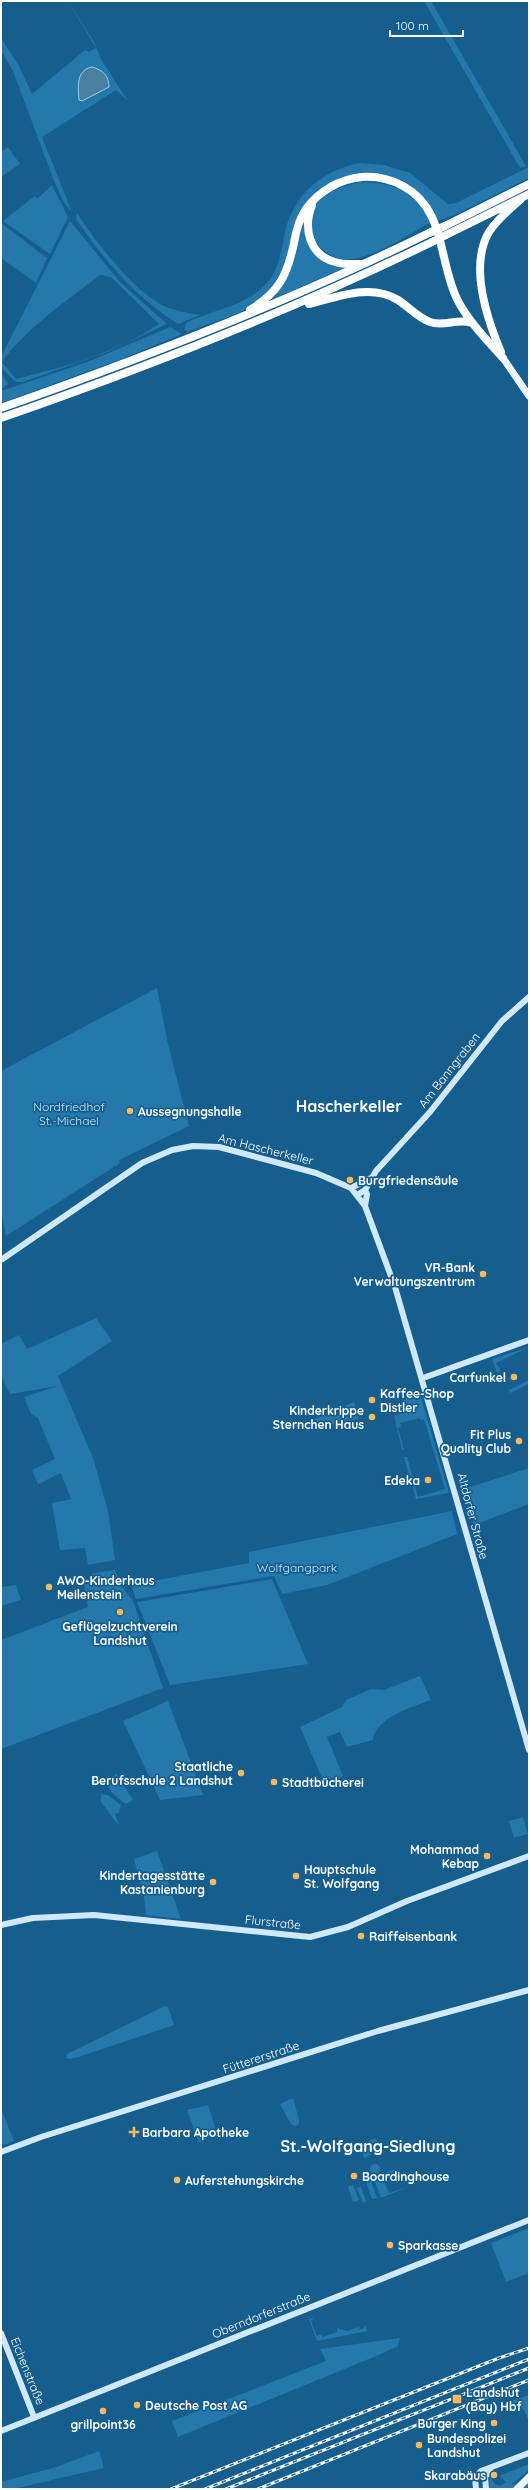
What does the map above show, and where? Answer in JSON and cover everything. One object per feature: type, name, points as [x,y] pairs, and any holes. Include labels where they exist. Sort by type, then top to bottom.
[{"type":"highway","points":[[230,323],[260,304],[281,282],[290,261],[298,224],[304,212],[314,199],[326,189],[343,181],[367,176],[392,181],[415,194],[431,214],[439,234],[449,278],[458,301],[472,323],[503,358]]},
{"type":"highway","points":[[1,408],[184,342],[230,323],[366,264],[529,184]]},
{"type":"highway","points":[[1,418],[102,383],[287,309],[432,242],[529,194]]},
{"type":"highway","points":[[314,199],[307,223],[308,234],[315,248],[334,262],[366,264]]},
{"type":"highway","points":[[503,358],[487,316],[481,256],[486,237],[492,227],[521,199]]},
{"type":"highway","points":[[287,309],[370,291],[390,296],[432,323],[464,320],[472,323]]},
{"type":"main road","points":[[503,358],[529,396]]},
{"type":"main road","name":"Am Banngraben","points":[[358,1195],[365,1190],[372,1177],[430,1112],[502,1021],[529,997]]},
{"type":"main road","name":"Am Hascherkeller","points":[[1,1260],[142,1163],[172,1150],[193,1146],[219,1148],[316,1173],[351,1188],[358,1195],[365,1206],[395,1287]]},
{"type":"main road","name":"Am Banngraben","points":[[351,1188],[372,1177]]},
{"type":"main road","name":"Am Banngraben","points":[[365,1190],[367,1194],[365,1206]]},
{"type":"main road","name":"Altdorfer Straße","points":[[395,1287],[423,1378],[529,1750]]},
{"type":"main road","points":[[423,1378],[529,1340]]},
{"type":"main road","name":"Flurstraße","points":[[1,1925],[34,1918],[94,1915],[310,1937],[348,1927],[407,1901],[529,1856]]},
{"type":"main road","name":"Füttererstraße","points":[[1,2152],[40,2137],[378,2031],[529,1990]]},
{"type":"main road","name":"Oberndorferstraße","points":[[1,2431],[529,2220]]},
{"type":"main road","name":"Eichenstraße","points":[[1,2334],[34,2417]]},
{"type":"main road","points":[[476,2489],[476,2475],[529,2453]]},
{"type":"main road","points":[[486,2489],[485,2476],[493,2467]]},
{"type":"main road","points":[[519,2487],[529,2477]]},
{"type":"green space","points":[[68,1],[94,42],[102,61],[128,101],[116,90],[42,137],[72,212],[63,201],[54,181],[13,71],[1,50],[1,38],[18,64],[32,94],[85,50],[89,52],[96,48]]},
{"type":"green space","points":[[424,1],[431,1],[526,166],[520,168]]},
{"type":"green space","points":[[8,147],[20,164],[1,177],[1,152]]},
{"type":"green space","points":[[359,163],[384,165],[410,173],[448,204],[456,203],[529,167],[529,178],[454,215],[438,221],[420,194],[360,174],[338,179],[309,200],[296,221],[287,262],[276,286],[254,305],[241,312],[187,332],[184,329],[186,323],[243,301],[254,295],[263,287],[271,278],[277,267],[289,218],[295,206],[312,186],[322,178],[333,172]]},
{"type":"green space","points":[[360,182],[383,184],[402,190],[418,203],[431,222],[393,244],[372,254],[352,259],[342,259],[331,255],[315,242],[309,223],[311,213],[317,203],[326,195],[342,187]]},
{"type":"green space","points":[[52,185],[68,217],[50,254],[3,221],[35,196],[37,199]]},
{"type":"green space","points":[[77,213],[94,238],[116,265],[128,278],[152,299],[164,306],[182,312],[200,315],[178,324],[148,302],[121,277],[109,263],[76,219]]},
{"type":"green space","points":[[304,220],[307,238],[316,253],[330,263],[348,266],[273,299],[285,281],[293,261]]},
{"type":"green space","points":[[70,221],[120,282],[167,324],[107,352],[23,382],[16,382],[1,368],[1,357]],"holes":[[[100,275],[111,277],[159,324],[109,351],[72,364],[16,379],[2,362],[23,338]]]},
{"type":"green space","points":[[1,223],[47,258],[36,283],[1,258]]},
{"type":"green space","points":[[170,327],[182,334],[124,358],[1,403],[1,391],[90,361]]},
{"type":"green space","points":[[1,372],[8,384],[1,389]]},
{"type":"green space","name":"Nordfriedhof St.-Michael","points":[[157,988],[168,1044],[189,1126],[119,1160],[120,1163],[6,1236],[1,1211],[1,1071]]},
{"type":"green space","points":[[96,1318],[112,1341],[58,1376],[93,1458],[108,1511],[115,1560],[88,1565],[85,1548],[60,1550],[52,1503],[71,1499],[61,1473],[38,1484],[32,1470],[55,1459],[38,1418],[31,1414],[24,1397],[58,1386],[10,1394],[1,1376],[1,1344],[19,1335],[27,1349]]},
{"type":"green space","points":[[529,1347],[496,1363],[501,1371],[497,1373],[492,1359]]},
{"type":"green space","points":[[529,1380],[529,1384],[510,1393],[509,1390]]},
{"type":"green space","points":[[412,1389],[420,1394],[449,1493],[416,1499],[404,1457],[407,1457],[418,1497],[445,1489],[424,1419],[421,1420],[420,1418],[400,1423],[401,1427],[398,1428],[404,1450],[402,1450],[394,1416],[406,1412],[401,1394]]},
{"type":"green space","points":[[354,1402],[359,1419],[306,1431],[304,1424]]},
{"type":"green space","points":[[529,1468],[529,1504],[474,1525],[464,1489]]},
{"type":"green space","name":"Wolfgangpark","points":[[452,1511],[457,1534],[327,1585],[282,1594],[274,1576],[136,1599],[131,1585],[249,1563],[249,1552]]},
{"type":"green space","points":[[115,1570],[122,1587],[133,1601],[163,1688],[1,1749],[1,1640],[88,1607],[84,1584],[92,1583],[91,1574]]},
{"type":"green space","points":[[272,1579],[308,1664],[170,1685],[137,1602]]},
{"type":"green space","points":[[16,1585],[21,1600],[1,1606],[1,1587]]},
{"type":"green space","points":[[420,1676],[431,1700],[396,1714],[388,1719],[376,1732],[373,1740],[347,1747],[340,1732],[327,1737],[343,1776],[336,1780],[322,1778],[300,1727],[342,1707],[346,1700],[371,1689],[384,1690]]},
{"type":"green space","points":[[168,1701],[203,1795],[160,1800],[123,1721]]},
{"type":"green space","points":[[116,1773],[133,1800],[126,1804],[113,1794],[107,1785]]},
{"type":"green space","points":[[101,1794],[108,1795],[121,1805],[119,1813],[115,1814],[119,1826],[101,1802]]},
{"type":"green space","points":[[523,1817],[528,1834],[514,1838],[509,1821]]},
{"type":"green space","points":[[157,1851],[181,1919],[146,1915],[144,1897],[134,1859]]},
{"type":"green space","points":[[165,2006],[168,2007],[174,2025],[78,2057],[69,2059],[66,2058],[67,2054]]},
{"type":"green space","points":[[293,2098],[299,2120],[299,2124],[296,2126],[291,2124],[280,2104]]},
{"type":"green space","points":[[208,2105],[217,2133],[199,2143],[187,2110]]},
{"type":"green space","points":[[1,2109],[14,2141],[1,2146]]},
{"type":"green space","points":[[375,2138],[378,2142],[372,2146],[371,2155],[364,2158],[360,2145]]},
{"type":"green space","points":[[373,2164],[377,2164],[379,2165],[379,2173],[373,2174],[370,2171],[370,2167]]},
{"type":"green space","points":[[395,2169],[398,2176],[384,2181],[389,2193],[410,2186],[381,2198],[373,2177]]},
{"type":"green space","points":[[370,2178],[377,2198],[372,2199],[365,2180]]},
{"type":"green space","points":[[353,2185],[359,2200],[353,2202],[348,2187]]},
{"type":"green space","points":[[361,2187],[366,2201],[363,2203],[357,2188]]},
{"type":"green space","points":[[529,2228],[529,2273],[506,2282],[491,2243]]},
{"type":"green space","points":[[314,2317],[311,2321],[317,2336],[321,2334],[322,2337],[337,2332],[337,2328],[347,2331],[359,2327],[360,2330],[364,2328],[365,2325],[367,2331],[317,2341],[309,2319]]},
{"type":"green space","points":[[400,2338],[398,2346],[381,2354],[178,2437],[172,2421],[326,2361],[320,2349]]},
{"type":"green space","points":[[529,2395],[529,2421],[523,2408],[512,2412],[511,2401]]},
{"type":"green space","points":[[99,2451],[104,2468],[13,2489],[1,2489],[1,2482],[56,2467]]},
{"type":"green space","points":[[529,2464],[529,2470],[511,2485],[529,2481],[529,2489],[489,2489],[490,2477],[495,2484],[500,2486],[506,2482],[499,2476]]},
{"type":"shaded area","points":[[92,67],[105,74],[109,87],[82,101],[79,100],[79,80],[83,72]]},
{"type":"railway","points":[[171,2489],[499,2358],[529,2348]]},
{"type":"railway","points":[[205,2489],[529,2359]]},
{"type":"railway","points":[[226,2489],[529,2368]]},
{"type":"railway","points":[[258,2489],[529,2380]]},
{"type":"place","name":"Aussegnungshalle","points":[[130,1111]]},
{"type":"place","name":"Burgfriedensäule","points":[[350,1180]]},
{"type":"place","name":"VR-Bank Verwaltungszentrum","points":[[483,1274]]},
{"type":"place","name":"Carfunkel","points":[[514,1377]]},
{"type":"place","name":"Kaffee-Shop Distler","points":[[372,1400]]},
{"type":"place","name":"Kinderkrippe Sternchen Haus","points":[[372,1417]]},
{"type":"place","name":"Fit Plus Quality Club","points":[[519,1441]]},
{"type":"place","name":"Edeka","points":[[428,1480]]},
{"type":"place","name":"AWO-Kinderhaus Meilenstein","points":[[49,1587]]},
{"type":"place","name":"Geflügelzuchtverein Landshut","points":[[120,1612]]},
{"type":"place","name":"Staatliche Berufsschule 2 Landshut","points":[[241,1773]]},
{"type":"place","name":"Stadtbücherei","points":[[274,1782]]},
{"type":"place","name":"Mohammad Kebap","points":[[487,1856]]},
{"type":"place","name":"Hauptschule St. Wolfgang","points":[[296,1876]]},
{"type":"place","name":"Kindertagesstätte Kastanienburg","points":[[213,1882]]},
{"type":"place","name":"Raiffeisenbank","points":[[361,1936]]},
{"type":"place","name":"Barbara Apotheke","points":[[134,2132]]},
{"type":"place","name":"Boardinghouse","points":[[354,2176]]},
{"type":"place","name":"Auferstehungskirche","points":[[177,2180]]},
{"type":"place","name":"Sparkasse","points":[[390,2245]]},
{"type":"place","name":"Landshut (Bay) Hbf","points":[[457,2399]]},
{"type":"place","name":"Deutsche Post AG","points":[[137,2405]]},
{"type":"place","name":"grillpoint36","points":[[103,2411]]},
{"type":"place","name":"Burger King","points":[[494,2423]]},
{"type":"place","name":"Bundespolizei Landshut","points":[[419,2445]]},
{"type":"place","name":"Skarabäus","points":[[494,2475]]},
{"type":"district","name":"Hascherkeller","points":[[349,1106]]},
{"type":"district","name":"St.-Wolfgang-Siedlung","points":[[368,2146]]}]
